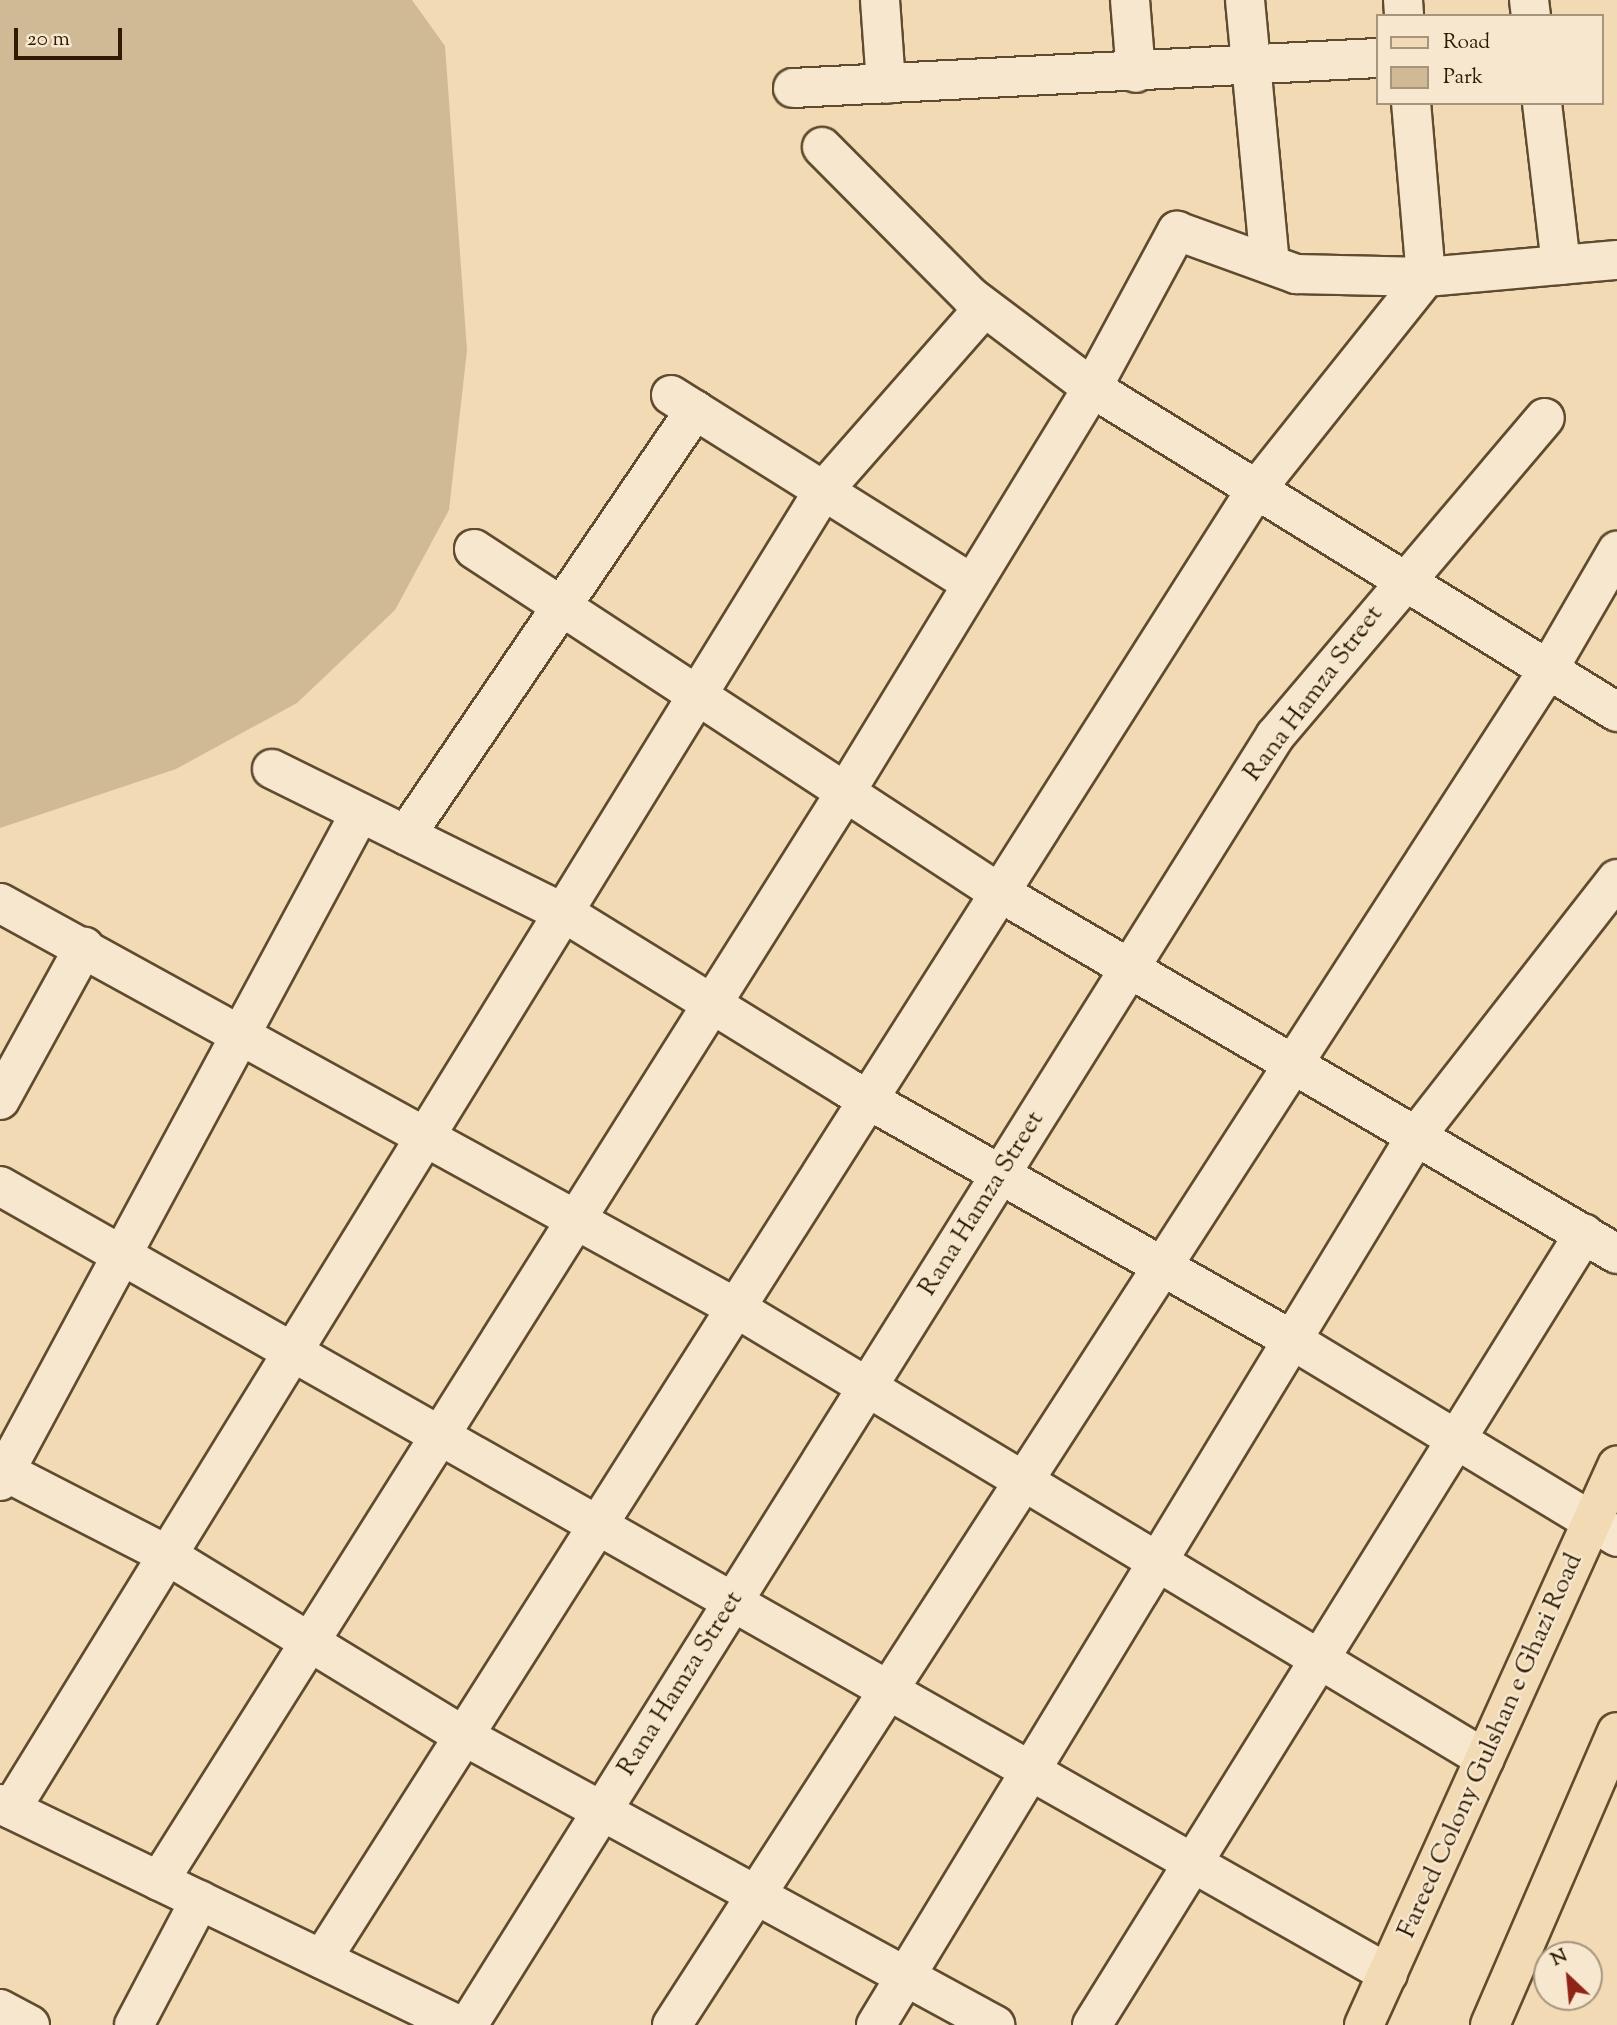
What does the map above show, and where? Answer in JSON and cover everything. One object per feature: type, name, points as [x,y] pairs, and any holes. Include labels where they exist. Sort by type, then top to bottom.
[{"type":"main road","name":"Fareed Colony Gulshan e Ghazi Road","points":[[1364,2025],[1485,1759],[1604,1531],[1617,1466]]},
{"type":"main road","points":[[1490,2025],[1617,1732]]},
{"type":"street","points":[[880,0],[886,84]]},
{"type":"street","points":[[1130,0],[1136,73]]},
{"type":"street","points":[[1245,0],[1270,264]]},
{"type":"street","points":[[793,88],[1252,68],[1376,58]]},
{"type":"street","points":[[322,1959],[1255,491],[1426,277],[1411,105]]},
{"type":"street","points":[[1542,105],[1561,265]]},
{"type":"street","points":[[822,147],[984,307],[1092,388],[1401,582],[1617,712]]},
{"type":"street","points":[[159,1881],[845,793],[1092,388],[1177,231],[1296,274],[1426,277],[1617,260]]},
{"type":"street","points":[[458,2025],[399,2012],[322,1959],[5,1806],[167,1555],[823,491],[984,307]]},
{"type":"street","points":[[406,835],[561,606],[683,403],[972,584]]},
{"type":"street","name":"Rana Hamza Street","points":[[468,2025],[1275,736],[1401,582],[1545,418]]},
{"type":"street","points":[[474,549],[1000,892],[1617,1254]]},
{"type":"street","points":[[672,2025],[1548,670],[1617,551]]},
{"type":"street","points":[[272,769],[563,913],[869,1099],[1292,1340],[1604,1531]]},
{"type":"street","points":[[360,813],[2,1474],[167,1555],[464,1736],[757,1893],[995,2025]]},
{"type":"street","points":[[876,2025],[1416,1136],[1617,878]]},
{"type":"street","points":[[0,903],[427,1134],[736,1308],[1485,1759]]},
{"type":"street","points":[[0,1100],[84,947]]},
{"type":"street","points":[[0,1186],[1388,1974]]},
{"type":"street","points":[[1092,2025],[1584,1234]]},
{"type":"street","points":[[134,2025],[200,1900]]},
{"type":"street","points":[[0,2009],[30,2025]]},
{"type":"green space","points":[[0,0],[412,0],[445,46],[467,350],[449,510],[395,610],[297,703],[176,769],[0,828]]}]
